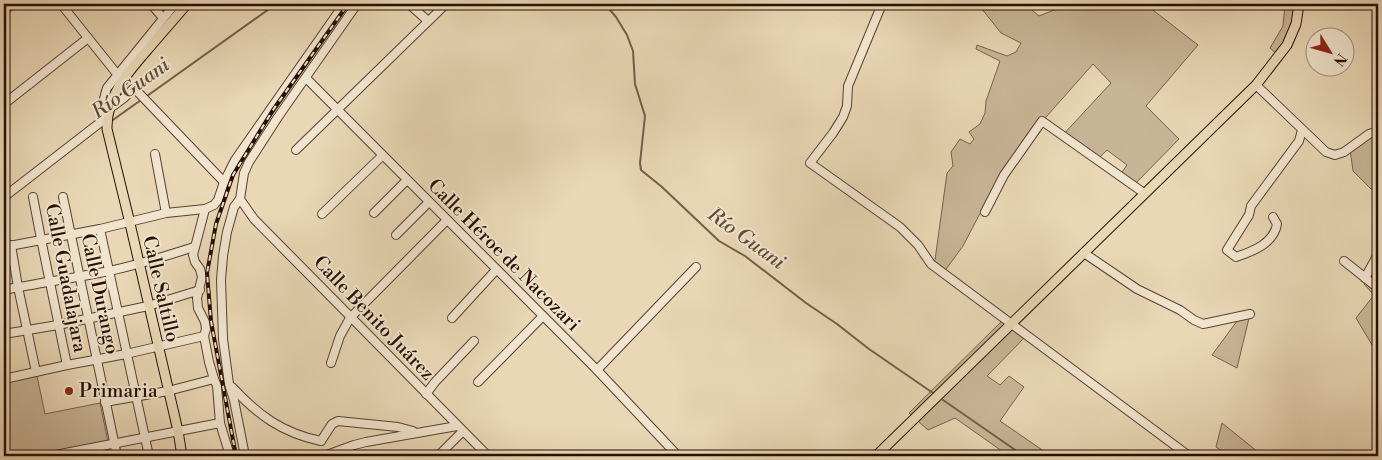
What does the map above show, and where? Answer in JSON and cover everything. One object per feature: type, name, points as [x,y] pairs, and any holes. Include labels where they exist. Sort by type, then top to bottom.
[{"type":"main road","points":[[107,119],[118,88],[129,72],[187,4]]},
{"type":"main road","points":[[876,456],[1256,85],[1287,45],[1296,24],[1299,4]]},
{"type":"main road","name":"Calle Saltillo","points":[[107,119],[138,264],[178,431],[182,456]]},
{"type":"street","points":[[4,11],[12,4]]},
{"type":"street","points":[[61,4],[117,74]]},
{"type":"street","points":[[151,4],[163,18]]},
{"type":"street","points":[[107,119],[102,106],[107,88],[175,4]]},
{"type":"street","points":[[36,372],[28,329],[8,246],[100,229],[166,213],[205,209],[214,205],[218,200],[224,182],[235,160],[344,4]]},
{"type":"street","points":[[245,456],[229,384],[223,339],[221,280],[227,232],[234,207],[240,199],[244,173],[249,162],[357,4]]},
{"type":"street","points":[[409,4],[428,21]]},
{"type":"street","points":[[296,150],[446,4]]},
{"type":"street","points":[[454,4],[462,4]]},
{"type":"street","points":[[882,4],[850,78],[847,106],[843,117],[810,163],[900,227],[918,245],[931,264],[1189,456]]},
{"type":"street","points":[[4,104],[88,38]]},
{"type":"street","name":"Calle Héroe de Nacozari","points":[[306,78],[597,370],[678,456]]},
{"type":"street","points":[[1256,85],[1326,152],[1335,155],[1350,149],[1370,134],[1378,131]]},
{"type":"street","points":[[4,196],[107,119],[134,88],[224,182]]},
{"type":"street","points":[[985,212],[1004,174],[1042,121],[1144,193]]},
{"type":"street","points":[[1273,217],[1277,224],[1276,232],[1270,239],[1260,246],[1236,257],[1227,250],[1248,215],[1251,206],[1299,141],[1302,130]]},
{"type":"street","points":[[155,154],[166,213]]},
{"type":"street","points":[[322,214],[382,156]]},
{"type":"street","points":[[374,213],[407,180]]},
{"type":"street","name":"Calle Guadalajara","points":[[33,197],[67,365]]},
{"type":"street","name":"Calle Durango","points":[[63,198],[117,456]]},
{"type":"street","name":"Calle Benito Juárez","points":[[240,199],[254,219],[488,456]]},
{"type":"street","points":[[396,235],[429,202]]},
{"type":"street","points":[[205,209],[193,254],[194,262],[200,269],[202,277],[198,308],[205,322],[204,336],[208,362],[217,386],[220,423],[230,456]]},
{"type":"street","points":[[331,363],[340,336],[350,318],[446,220]]},
{"type":"street","points":[[100,229],[149,456]]},
{"type":"street","points":[[4,290],[108,271],[194,247]]},
{"type":"street","points":[[1084,253],[1137,288],[1203,324],[1250,314]]},
{"type":"street","points":[[1365,278],[1378,254]]},
{"type":"street","points":[[1344,261],[1378,288]]},
{"type":"street","points":[[597,370],[696,267]]},
{"type":"street","points":[[452,318],[496,270]]},
{"type":"street","points":[[4,334],[148,306],[200,290]]},
{"type":"street","points":[[478,382],[543,316]]},
{"type":"street","points":[[4,379],[204,336]]},
{"type":"street","points":[[426,394],[474,341]]},
{"type":"street","points":[[105,402],[168,391],[214,379]]},
{"type":"street","points":[[229,384],[258,414],[304,437],[321,440]]},
{"type":"street","points":[[417,432],[398,427],[338,421],[332,424],[321,440],[322,456],[360,443],[417,432],[460,429]]},
{"type":"street","points":[[52,456],[85,453],[144,437],[220,423]]},
{"type":"street","points":[[438,456],[460,429]]},
{"type":"shaded area","points":[[978,4],[1025,4],[1039,16],[1059,8],[1063,4],[1145,4],[1198,45],[1146,106],[1179,139],[1133,186],[1120,175],[1127,165],[1107,150],[1096,161],[1060,138],[1111,83],[1093,64],[1039,125],[999,177],[963,246],[944,272],[931,264],[935,260],[947,173],[953,166],[951,152],[960,139],[970,144],[974,139],[969,132],[980,124],[985,113],[986,101],[1000,61],[976,49],[977,45],[1007,56],[1016,52],[1021,43],[1001,33]]},
{"type":"shaded area","points":[[1285,4],[1299,4],[1296,24],[1279,56],[1270,48],[1283,26]]},
{"type":"shaded area","points":[[1378,131],[1378,196],[1353,171],[1350,149]]},
{"type":"shaded area","points":[[1378,254],[1378,355],[1356,318],[1374,295],[1364,284]]},
{"type":"shaded area","points":[[1250,314],[1237,368],[1212,355],[1240,317]]},
{"type":"shaded area","points":[[1005,318],[1027,335],[987,376],[1000,385],[1009,376],[1024,387],[1000,421],[1051,456],[1009,456],[955,418],[928,430],[909,413]]},
{"type":"shaded area","points":[[37,376],[45,414],[100,403],[108,442],[39,456],[4,456],[4,383]]},
{"type":"shaded area","points":[[1222,423],[1263,456],[1229,456],[1216,447]]},
{"type":"waterway","name":"Río Guani","points":[[147,96],[276,4]]},
{"type":"waterway","name":"Río Guani","points":[[605,4],[627,35],[633,51],[635,84],[645,116],[640,163],[641,170],[662,187],[719,241],[745,256],[869,349],[933,393]]},
{"type":"waterway","name":"Río Guani","points":[[110,122],[141,100]]},
{"type":"waterway","name":"Río Guani","points":[[943,400],[1024,456]]},
{"type":"railway","points":[[236,456],[211,321],[207,273],[216,224],[233,175],[273,110],[348,4]]},
{"type":"place","name":"Primaria","points":[[69,391]]}]
